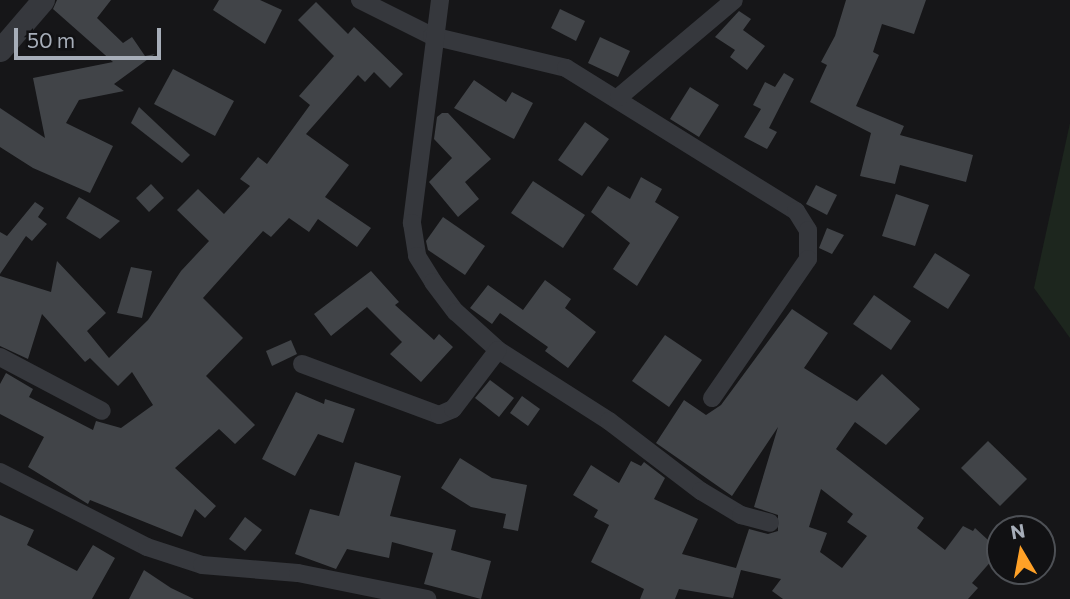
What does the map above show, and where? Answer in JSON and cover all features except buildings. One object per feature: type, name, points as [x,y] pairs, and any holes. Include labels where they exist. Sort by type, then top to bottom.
[{"type":"street","points":[[0,50],[43,0]]},
{"type":"street","points":[[360,0],[432,36],[539,59],[618,97],[785,200],[808,230],[811,249],[802,271],[712,398]]},
{"type":"street","points":[[440,0],[432,36],[413,198],[417,256],[456,312],[498,350],[609,421],[701,491],[741,515],[770,523]]},
{"type":"street","points":[[618,97],[734,0]]},
{"type":"street","points":[[302,364],[439,415],[453,409],[498,350]]},
{"type":"street","points":[[0,357],[102,411]]},
{"type":"street","points":[[0,472],[147,547],[202,565],[298,573],[427,599]]},
{"type":"shaded area","points":[[1070,123],[1070,338],[1034,288]]}]
